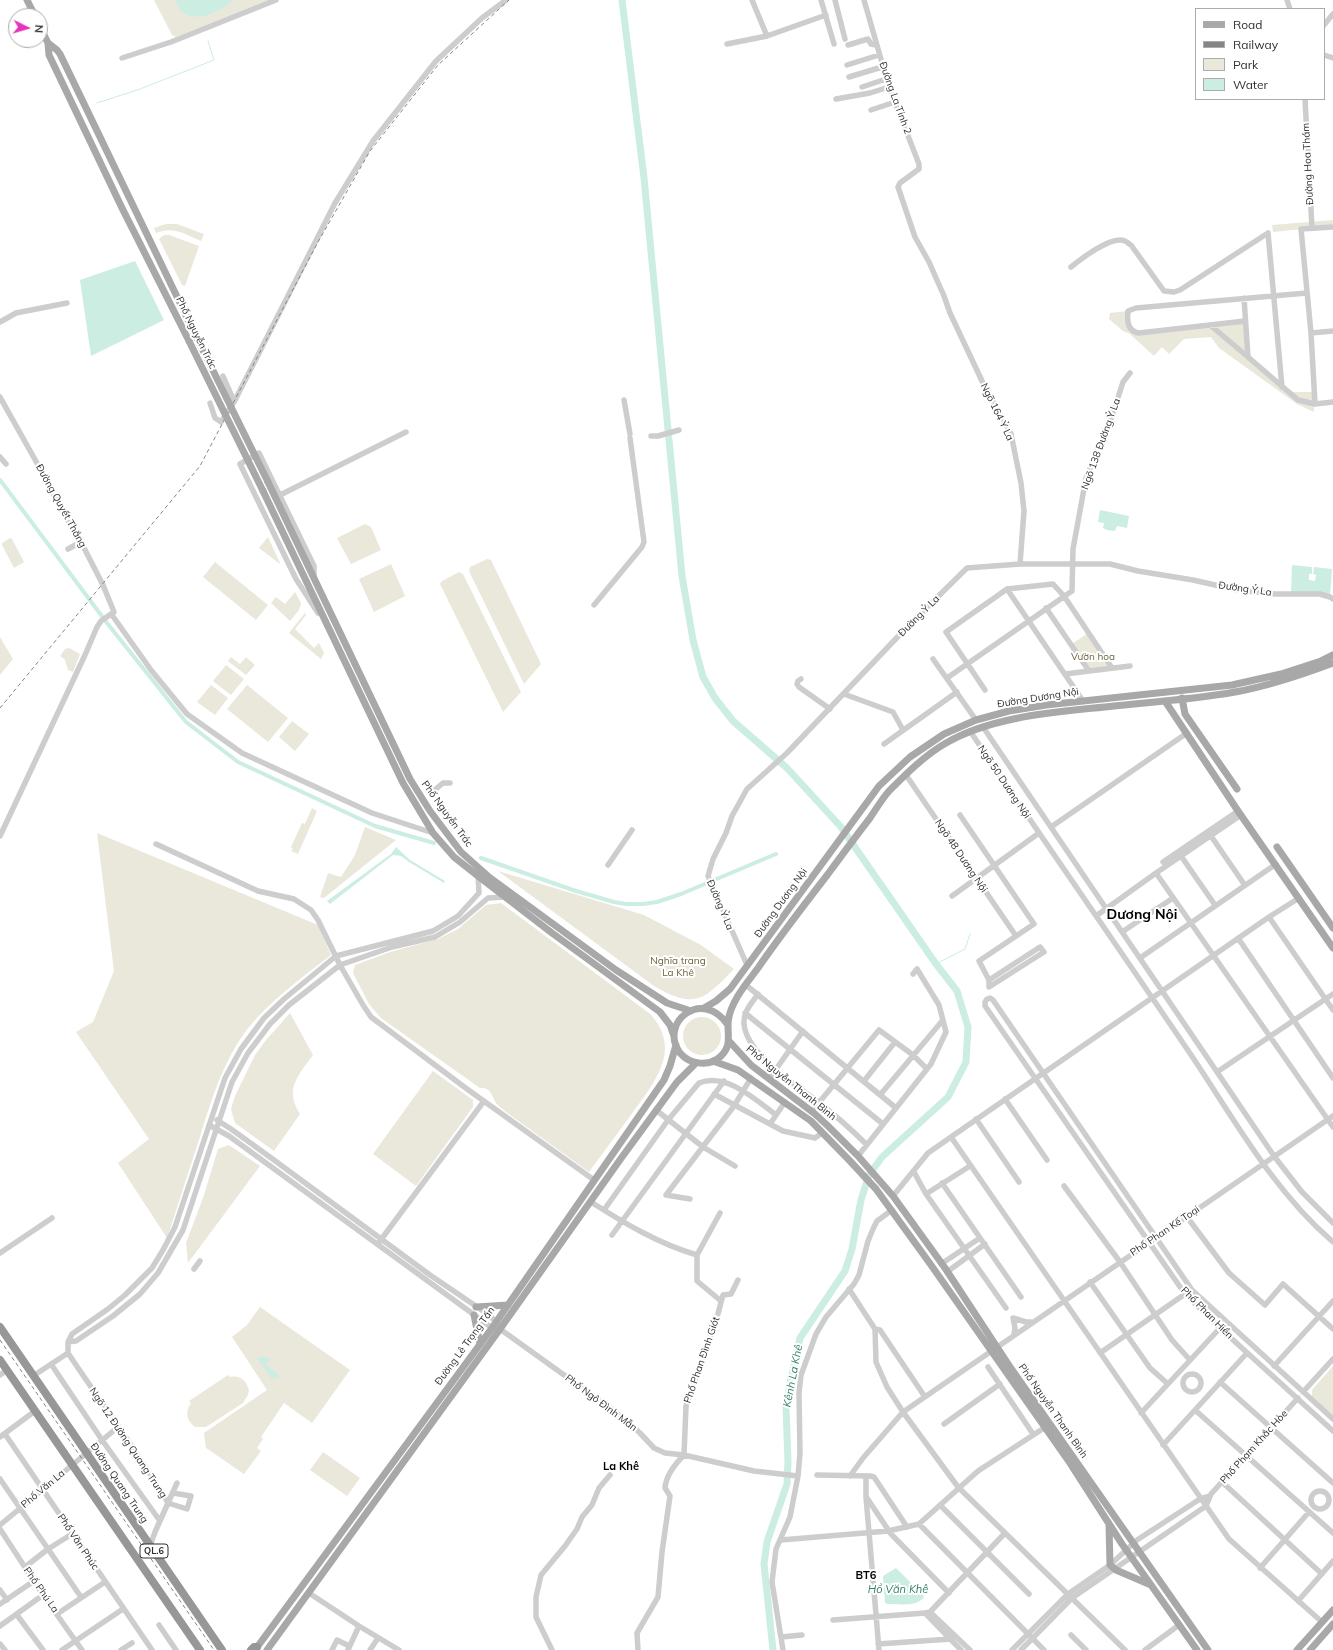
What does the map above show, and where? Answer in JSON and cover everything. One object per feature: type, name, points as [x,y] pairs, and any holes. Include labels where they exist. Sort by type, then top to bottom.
[{"type":"highway","name":"Đường Quang Trung","points":[[0,1327],[222,1650]]},
{"type":"highway","name":"QL.6","points":[[0,1360],[4,1372],[36,1411],[200,1650]]},
{"type":"main road","name":"Phố Nguyễn Trác","points":[[48,43],[60,54],[153,240],[194,332],[268,482],[314,580],[403,783],[433,833],[454,857],[504,897],[614,973],[667,1003],[691,1011]]},
{"type":"main road","name":"Phố Nguyễn Trác","points":[[48,43],[49,55],[122,208],[189,341],[330,631],[410,779],[430,811],[461,852],[490,877],[614,973],[660,1012],[670,1025],[675,1036]]},
{"type":"main road","name":"Đường Dương Nội","points":[[704,1008],[716,1001],[730,989],[879,786],[910,757],[944,734],[976,720],[1009,711],[1046,705],[1239,683],[1281,674],[1321,661],[1333,655]]},
{"type":"main road","name":"Đường Dương Nội","points":[[728,1025],[734,1003],[746,985],[776,942],[888,793],[922,760],[946,742],[970,731],[1004,721],[1047,714],[1233,692],[1269,685],[1333,663]]},
{"type":"main road","points":[[1182,698],[1185,714],[1237,789]]},
{"type":"main road","points":[[1165,701],[1333,948]]},
{"type":"main road","points":[[1046,705],[1047,714]]},
{"type":"main road","points":[[1187,733],[1194,728]]},
{"type":"main road","points":[[1277,847],[1333,928]]},
{"type":"main road","points":[[769,937],[776,942]]},
{"type":"main road","points":[[704,1008],[720,1015],[728,1025],[729,1041],[722,1055],[713,1061],[702,1064],[696,1063],[684,1057],[676,1045],[675,1036],[679,1021],[686,1013],[704,1008]]},
{"type":"main road","name":"Phố Nguyễn Thanh Bình","points":[[729,1041],[744,1059],[812,1111],[858,1156],[893,1196],[1208,1650]]},
{"type":"main road","name":"Đường Lê Trọng Tấn","points":[[255,1649],[492,1328],[664,1080],[676,1045]]},
{"type":"main road","name":"Phố Nguyễn Thanh Bình","points":[[713,1061],[738,1070],[752,1078],[811,1121],[854,1164],[876,1190],[892,1210],[1070,1463],[1126,1550],[1197,1650]]},
{"type":"main road","name":"Đường Lê Trọng Tấn","points":[[267,1650],[500,1329],[656,1110],[678,1082],[696,1063]]},
{"type":"main road","points":[[476,1307],[508,1305]]},
{"type":"main road","points":[[474,1315],[480,1344]]},
{"type":"main road","points":[[1109,1524],[1110,1564],[1116,1570],[1151,1585]]},
{"type":"main road","points":[[1297,1650],[1333,1610]]},
{"type":"main road","points":[[1310,1650],[1333,1624]]},
{"type":"street","points":[[122,58],[171,42],[276,0]]},
{"type":"street","points":[[210,403],[215,418],[221,422],[234,401],[335,203],[373,141],[436,61],[482,18],[506,0]]},
{"type":"street","points":[[752,0],[767,36]]},
{"type":"street","points":[[822,0],[834,44]]},
{"type":"street","points":[[835,0],[846,42],[868,38],[871,44],[876,45]]},
{"type":"street","name":"Đường La Tinh 2","points":[[864,0],[888,87],[919,164],[918,169],[900,183],[898,187]]},
{"type":"street","points":[[1325,24],[1333,14]]},
{"type":"street","points":[[727,44],[767,36],[826,15]]},
{"type":"street","points":[[847,65],[879,55]]},
{"type":"street","points":[[849,77],[882,66]]},
{"type":"street","points":[[862,87],[886,79]]},
{"type":"street","points":[[836,99],[870,94],[888,87]]},
{"type":"street","name":"Đường Hoa Thám","points":[[1305,100],[1312,228]]},
{"type":"street","points":[[871,110],[895,102]]},
{"type":"street","name":"Ngõ 164 Ỷ La","points":[[898,187],[915,237],[929,262],[950,313],[982,382],[1011,434],[1021,483],[1024,511],[1020,564]]},
{"type":"street","points":[[1315,404],[1311,333],[1301,229],[1333,228]]},
{"type":"street","points":[[1070,267],[1106,245],[1120,240],[1126,241],[1164,291],[1168,293],[1174,292],[1180,290],[1268,233],[1282,387]]},
{"type":"street","points":[[1245,321],[1139,333],[1134,332],[1128,324],[1128,311],[1136,308],[1307,293]]},
{"type":"street","points":[[1244,298],[1248,357]]},
{"type":"street","points":[[0,322],[16,313],[67,303]]},
{"type":"street","points":[[1210,325],[1298,400],[1315,404],[1333,402]]},
{"type":"street","points":[[1311,333],[1333,331]]},
{"type":"street","name":"Ngõ 138 Đường Ỷ La","points":[[1064,596],[1072,591],[1074,542],[1086,478],[1112,416],[1123,382],[1130,373]]},
{"type":"street","points":[[223,376],[234,401]]},
{"type":"street","name":"Đường Quyết Thắng","points":[[0,397],[47,480],[59,506],[81,542],[112,606],[114,612],[111,616]]},
{"type":"street","points":[[594,605],[642,547],[644,542],[624,400]]},
{"type":"street","points":[[651,436],[658,436],[679,430]]},
{"type":"street","points":[[280,495],[406,432]]},
{"type":"street","name":"Phố Nguyễn Trác","points":[[314,580],[314,566],[259,453],[240,464],[296,579],[330,631]]},
{"type":"street","points":[[0,457],[6,464]]},
{"type":"street","points":[[247,478],[267,467]]},
{"type":"street","points":[[68,549],[81,542]]},
{"type":"street","name":"Đường Ỷ La","points":[[747,965],[708,876],[713,859],[732,816],[747,789],[787,753],[908,626],[967,568],[1020,564],[1110,564],[1138,571],[1193,580],[1237,590],[1276,594],[1320,594],[1330,596],[1333,599]]},
{"type":"street","points":[[985,690],[946,632],[1007,589],[1052,584],[1064,596],[1112,668]]},
{"type":"street","points":[[1007,589],[1083,701]]},
{"type":"street","points":[[947,678],[1064,596]]},
{"type":"street","points":[[1046,608],[1089,671]]},
{"type":"street","points":[[0,836],[97,627],[102,621],[111,616],[151,670],[187,714],[242,752],[372,813],[433,833]]},
{"type":"street","points":[[933,659],[976,720]]},
{"type":"street","points":[[1065,674],[1130,666]]},
{"type":"street","points":[[801,679],[797,684],[799,687],[830,709]]},
{"type":"street","points":[[884,744],[957,692]]},
{"type":"street","points":[[844,694],[893,712],[903,730]]},
{"type":"street","name":"Ngõ 50 Dương Nội","points":[[983,727],[1105,909],[1140,958],[1274,1156],[1302,1192],[1333,1223]]},
{"type":"street","name":"Ngõ 50 Dương Nội","points":[[970,731],[1066,874],[1152,997],[1263,1163],[1294,1202],[1333,1242]]},
{"type":"street","points":[[1051,827],[1187,733]]},
{"type":"street","name":"Ngõ 48 Dương Nội","points":[[906,775],[1016,936]]},
{"type":"street","points":[[431,793],[443,783],[450,783]]},
{"type":"street","points":[[1096,916],[1211,836],[1240,813]]},
{"type":"street","points":[[1163,862],[1240,813]]},
{"type":"street","points":[[960,816],[1034,924],[979,960],[989,980],[990,998]]},
{"type":"street","points":[[608,865],[632,830]]},
{"type":"street","points":[[952,896],[1039,833]]},
{"type":"street","points":[[1211,836],[1244,884]]},
{"type":"street","points":[[156,844],[253,888],[294,899],[311,910],[318,920],[340,964],[371,1017],[594,1180]]},
{"type":"street","points":[[1181,856],[1214,905]]},
{"type":"street","points":[[1140,958],[1244,884],[1276,864]]},
{"type":"street","points":[[1156,873],[1333,1127]]},
{"type":"street","points":[[33,1376],[68,1353],[68,1342],[72,1334],[108,1309],[130,1291],[152,1268],[175,1227],[225,1078],[241,1049],[264,1018],[284,999],[336,956],[394,940],[423,934],[447,924],[465,910],[479,893],[478,876]]},
{"type":"street","points":[[68,1342],[76,1341],[87,1334],[140,1294],[158,1273],[168,1258],[183,1230],[232,1082],[248,1053],[270,1024],[289,1006],[340,964],[392,947],[435,937],[460,922],[488,898],[504,897]]},
{"type":"street","points":[[1122,932],[1173,898]]},
{"type":"street","points":[[893,1196],[928,1153],[951,1136],[1238,938],[1299,898]]},
{"type":"street","points":[[1269,917],[1333,1010]]},
{"type":"street","points":[[1238,938],[1333,1078]]},
{"type":"street","points":[[989,980],[1040,947],[1044,952],[989,987]]},
{"type":"street","points":[[858,1156],[926,1068],[931,1064],[946,1032],[939,1005],[917,970],[913,974]]},
{"type":"street","points":[[746,985],[896,1108]]},
{"type":"street","points":[[758,994],[745,1013],[745,1028],[750,1041],[775,1069],[819,1103],[866,1144]]},
{"type":"street","points":[[1218,1072],[1333,994]]},
{"type":"street","name":"Phố Phan Hiền","points":[[1333,1419],[1192,1290],[993,1000],[990,998],[986,999],[985,1006],[1186,1294],[1220,1328],[1333,1431]]},
{"type":"street","points":[[745,1013],[882,1124]]},
{"type":"street","points":[[880,1094],[943,1020]]},
{"type":"street","points":[[812,1111],[879,1030],[913,1055],[926,1068]]},
{"type":"street","points":[[769,1079],[803,1031]]},
{"type":"street","points":[[864,1081],[895,1042]]},
{"type":"street","points":[[690,1199],[666,1195],[734,1106],[752,1078]]},
{"type":"street","points":[[612,1235],[724,1081]]},
{"type":"street","points":[[604,1210],[668,1120],[699,1082],[724,1081],[744,1091],[776,1115]]},
{"type":"street","points":[[714,1094],[734,1106],[784,1131],[815,1138],[822,1133]]},
{"type":"street","points":[[1005,1099],[1047,1160]]},
{"type":"street","points":[[377,1245],[484,1101]]},
{"type":"street","points":[[770,1124],[785,1102]]},
{"type":"street","points":[[656,1110],[684,1134],[736,1166]]},
{"type":"street","name":"Phố Phan Kế Toại","points":[[850,1476],[863,1458],[903,1412],[990,1350],[1333,1116]]},
{"type":"street","points":[[212,1118],[219,1121],[496,1321],[500,1329]]},
{"type":"street","points":[[976,1119],[1019,1182]]},
{"type":"street","points":[[209,1125],[217,1128],[270,1165],[492,1328],[500,1329]]},
{"type":"street","points":[[951,1136],[970,1166],[1229,1539],[1322,1622]]},
{"type":"street","points":[[926,1194],[970,1166]]},
{"type":"street","points":[[914,1172],[926,1194],[1006,1308]]},
{"type":"street","points":[[942,1183],[1021,1297]]},
{"type":"street","points":[[1064,1186],[1120,1262],[1172,1340],[1190,1360]]},
{"type":"street","points":[[590,1202],[675,1248],[697,1255]]},
{"type":"street","points":[[783,1650],[772,1582],[776,1548],[790,1517],[800,1453],[799,1393],[802,1370],[816,1334],[826,1317],[859,1275],[868,1241],[877,1221],[892,1210]]},
{"type":"street","points":[[720,1213],[697,1255],[697,1281],[721,1301],[723,1295],[731,1294],[738,1280]]},
{"type":"street","points":[[1187,1216],[1230,1272],[1265,1306],[1283,1284],[1333,1328]]},
{"type":"street","points":[[0,1253],[52,1218]]},
{"type":"street","points":[[941,1264],[980,1238]]},
{"type":"street","points":[[947,1272],[985,1244]]},
{"type":"street","points":[[194,1269],[200,1261]]},
{"type":"street","points":[[1090,1282],[1150,1368],[1168,1384]]},
{"type":"street","points":[[849,1289],[875,1329],[876,1365],[887,1386],[903,1412],[958,1487],[1125,1650]]},
{"type":"street","points":[[1100,1352],[1186,1294]]},
{"type":"street","name":"Phố Phan Đình Giót","points":[[684,1455],[686,1406],[716,1321],[721,1301]]},
{"type":"street","points":[[1274,1366],[1333,1301]]},
{"type":"street","points":[[1014,1335],[1015,1328],[1013,1318],[1026,1322],[1032,1322]]},
{"type":"street","points":[[1141,1413],[1220,1328]]},
{"type":"street","name":"Phố Ngô Đình Mẫn","points":[[500,1329],[617,1413],[640,1433],[654,1448],[665,1453],[684,1455],[754,1471],[796,1476]]},
{"type":"street","points":[[875,1329],[880,1330],[925,1397]]},
{"type":"street","name":"Ngõ 12 Đường Quang Trung","points":[[68,1353],[149,1471],[168,1503],[150,1546]]},
{"type":"street","points":[[1163,1445],[1248,1353]]},
{"type":"street","points":[[1304,1392],[1333,1359]]},
{"type":"street","points":[[51,1364],[102,1440],[160,1521]]},
{"type":"street","points":[[988,1367],[1033,1434]]},
{"type":"street","points":[[1179,1372],[1186,1377]]},
{"type":"street","points":[[1193,1374],[1198,1376],[1201,1381],[1201,1386],[1199,1389],[1192,1392],[1187,1390],[1184,1386],[1184,1380],[1186,1377],[1193,1374]]},
{"type":"street","points":[[1220,1382],[1332,1480]]},
{"type":"street","points":[[944,1424],[1000,1384]]},
{"type":"street","points":[[1199,1389],[1207,1397]]},
{"type":"street","name":"Phố Phạm Khắc Hòe","points":[[1206,1506],[1210,1496],[1222,1482],[1298,1398],[1303,1398],[1305,1395],[1304,1392]]},
{"type":"street","points":[[1195,1410],[1333,1534]]},
{"type":"street","points":[[2,1435],[36,1411]]},
{"type":"street","name":"Phố Văn La","points":[[0,1525],[86,1452],[118,1427]]},
{"type":"street","points":[[780,1540],[888,1531],[919,1524],[958,1487],[978,1471],[1044,1428]]},
{"type":"street","name":"Phố Văn Phúc","points":[[2,1435],[43,1490],[152,1650]]},
{"type":"street","points":[[638,1650],[637,1633],[658,1597],[662,1549],[670,1496],[665,1488],[665,1484],[675,1464],[684,1455]]},
{"type":"street","points":[[552,1650],[536,1617],[536,1596],[541,1575],[577,1529],[582,1517],[592,1505],[599,1488],[610,1475]]},
{"type":"street","points":[[817,1475],[874,1477],[907,1526]]},
{"type":"street","points":[[866,1476],[866,1497],[878,1647],[951,1639]]},
{"type":"street","points":[[0,1479],[81,1597]]},
{"type":"street","points":[[1222,1482],[1285,1538],[1322,1574]]},
{"type":"street","points":[[173,1493],[191,1496],[187,1508],[168,1503],[177,1483]]},
{"type":"street","points":[[1326,1493],[1333,1487]]},
{"type":"street","points":[[1021,1650],[1031,1636],[1070,1596],[1110,1564],[1133,1543],[1200,1499],[1210,1496]]},
{"type":"street","points":[[866,1497],[888,1531],[949,1593]]},
{"type":"street","points":[[940,1505],[1029,1594]]},
{"type":"street","points":[[1070,1596],[1116,1570],[1139,1552],[1206,1506]]},
{"type":"street","points":[[1260,1568],[1309,1512]]},
{"type":"street","points":[[919,1524],[1044,1650]]},
{"type":"street","name":"Phố Phú La","points":[[0,1529],[43,1595],[82,1650]]},
{"type":"street","points":[[25,1567],[48,1548],[72,1534]]},
{"type":"street","points":[[833,1620],[928,1612],[949,1593],[1005,1534]]},
{"type":"street","points":[[1298,1601],[1333,1561]]},
{"type":"street","points":[[0,1604],[34,1581]]},
{"type":"street","points":[[57,1614],[105,1582]]},
{"type":"street","points":[[0,1590],[7,1600]]},
{"type":"street","points":[[309,1593],[399,1650]]},
{"type":"street","points":[[0,1626],[43,1595]]},
{"type":"street","points":[[62,1650],[123,1608]]},
{"type":"street","points":[[928,1612],[961,1650]]},
{"type":"street","points":[[928,1612],[970,1650]]},
{"type":"street","points":[[17,1615],[43,1650]]},
{"type":"street","points":[[159,1625],[176,1650]]},
{"type":"street","points":[[1145,1650],[1179,1625]]},
{"type":"street","points":[[332,1650],[337,1640],[349,1648],[359,1626]]},
{"type":"street","points":[[781,1637],[802,1635]]},
{"type":"street","points":[[1071,1635],[1086,1650]]},
{"type":"street","points":[[1012,1650],[1031,1636]]},
{"type":"street","points":[[370,1650],[378,1638]]},
{"type":"street","points":[[121,1650],[132,1643]]},
{"type":"street","points":[[0,1644],[5,1650]]},
{"type":"green space","points":[[154,0],[269,0],[176,37],[172,35]]},
{"type":"green space","points":[[1333,220],[1333,226],[1273,232],[1272,225]]},
{"type":"green space","points":[[166,224],[177,224],[204,234],[201,241],[174,231],[168,230],[156,233],[154,228]]},
{"type":"green space","points":[[164,235],[169,235],[199,246],[185,286],[182,285],[159,239]]},
{"type":"green space","points":[[1128,311],[1133,333],[1209,327],[1289,392],[1314,392],[1314,412],[1297,404],[1219,348],[1211,337],[1184,339],[1169,354],[1162,347],[1154,356],[1130,334],[1123,331],[1109,319],[1110,313]]},
{"type":"green space","points":[[1245,322],[1248,356],[1210,325]]},
{"type":"green space","points":[[365,524],[371,527],[381,550],[351,564],[337,538]]},
{"type":"green space","points":[[268,537],[280,563],[280,564],[259,548]]},
{"type":"green space","points":[[10,538],[12,539],[24,562],[14,568],[2,545],[2,543]]},
{"type":"green space","points":[[487,559],[491,560],[541,664],[524,684],[469,571],[470,567]]},
{"type":"green space","points":[[215,562],[268,605],[256,620],[203,577]]},
{"type":"green space","points":[[391,564],[405,596],[374,612],[359,579]]},
{"type":"green space","points":[[459,572],[463,574],[521,692],[503,712],[440,584],[442,581]]},
{"type":"green space","points":[[295,592],[301,603],[299,610],[290,621],[271,603],[276,597],[285,604]]},
{"type":"green space","points":[[305,613],[306,615],[295,629],[314,648],[319,643],[324,653],[321,659],[289,633]]},
{"type":"green space","name":"Vườn hoa","points":[[1088,633],[1112,668],[1089,671],[1072,644]]},
{"type":"green space","points":[[0,637],[13,659],[0,675]]},
{"type":"green space","points":[[69,648],[80,654],[73,672],[68,670],[65,660],[60,656],[65,649]]},
{"type":"green space","points":[[231,657],[240,664],[246,657],[255,665],[246,675],[228,661]]},
{"type":"green space","points":[[226,665],[244,679],[231,695],[213,681]]},
{"type":"green space","points":[[211,685],[228,698],[215,715],[197,702]]},
{"type":"green space","points":[[247,685],[288,718],[268,742],[227,709]]},
{"type":"green space","points":[[292,721],[309,734],[295,751],[279,737]]},
{"type":"green space","points":[[312,808],[317,811],[298,854],[291,851],[293,849],[291,847],[302,823],[305,824]]},
{"type":"green space","points":[[365,827],[396,840],[324,898],[320,897],[328,873],[341,877],[355,855]]},
{"type":"green space","points":[[97,833],[318,925],[331,955],[268,1007],[249,1027],[232,1053],[213,1096],[167,1238],[118,1163],[149,1139],[76,1032],[93,1022],[114,971]]},
{"type":"green space","name":"Nghĩa trang La Khê","points":[[498,871],[644,915],[701,945],[734,969],[715,988],[706,994],[698,998],[680,998],[654,986]]},
{"type":"green space","points":[[501,903],[649,1013],[659,1026],[664,1040],[665,1053],[662,1066],[656,1078],[640,1103],[589,1172],[506,1112],[497,1104],[489,1090],[480,1088],[381,1018],[369,1004],[353,973],[355,965],[390,952],[438,939],[458,929],[486,905]]},
{"type":"green space","points":[[290,1013],[313,1055],[298,1076],[293,1090],[295,1105],[300,1114],[274,1151],[235,1123],[231,1109],[235,1096],[255,1055]]},
{"type":"green space","points":[[702,1017],[712,1020],[718,1026],[721,1036],[718,1046],[712,1052],[702,1055],[692,1052],[686,1046],[683,1036],[686,1026],[692,1020]]},
{"type":"green space","points":[[433,1071],[473,1100],[473,1107],[416,1186],[373,1154]]},
{"type":"green space","points":[[229,1145],[260,1166],[188,1263],[186,1243],[203,1198],[218,1149]]},
{"type":"green space","points":[[260,1307],[350,1370],[312,1423],[284,1403],[261,1437],[263,1439],[257,1448],[261,1451],[244,1474],[206,1448],[204,1433],[267,1390],[232,1337],[247,1325]]},
{"type":"green space","points":[[1333,1366],[1333,1418],[1312,1399],[1312,1390]]},
{"type":"green space","points":[[228,1375],[230,1377],[240,1378],[246,1383],[249,1390],[243,1403],[206,1427],[195,1427],[187,1416],[191,1403],[189,1401]]},
{"type":"green space","points":[[323,1452],[360,1478],[347,1496],[310,1470]]},
{"type":"water","points":[[176,0],[233,0],[219,10],[210,14],[193,16],[185,14],[180,9]]},
{"type":"water","points":[[135,261],[164,320],[91,356],[80,280]]},
{"type":"water","points":[[1100,510],[1129,516],[1127,528],[1117,526],[1115,531],[1103,528],[1104,523],[1098,522]]},
{"type":"water","points":[[1292,565],[1312,567],[1312,574],[1309,574],[1309,580],[1315,581],[1316,575],[1313,574],[1314,567],[1332,569],[1330,596],[1291,594]]},
{"type":"water","points":[[396,847],[410,860],[445,881],[444,883],[401,856],[393,855],[330,904],[327,901],[391,854]]},
{"type":"water","points":[[264,1356],[270,1360],[266,1365],[281,1377],[272,1379],[257,1358]]},
{"type":"water","name":"Hồ Văn Khê","points":[[896,1568],[923,1595],[924,1597],[921,1600],[913,1604],[885,1603],[883,1576]]},
{"type":"waterway","name":"Kênh La Khê","points":[[622,0],[644,178],[682,576],[693,640],[703,677],[715,698],[733,721],[787,768],[841,827],[936,964],[957,991],[968,1027],[966,1062],[948,1097],[882,1157],[869,1175],[861,1200],[852,1249],[845,1271],[800,1338],[786,1407],[788,1462],[787,1484],[767,1542],[764,1564],[773,1650]]},
{"type":"waterway","points":[[97,103],[140,89],[214,60],[208,41]]},
{"type":"waterway","points":[[0,480],[107,623],[186,722],[238,762],[375,826],[434,843]]},
{"type":"waterway","points":[[481,858],[576,891],[614,902],[643,904],[657,902],[681,894],[776,854]]},
{"type":"waterway","points":[[936,964],[965,949],[970,934]]},
{"type":"railway","points":[[0,708],[200,466],[318,242],[370,151],[438,65],[509,0]]},
{"type":"railway","points":[[0,1340],[214,1650]]},
{"type":"district","name":"Dương Nội","points":[[1142,915]]},
{"type":"district","name":"La Khê","points":[[621,1467]]},
{"type":"district","name":"BT6","points":[[866,1576]]}]
